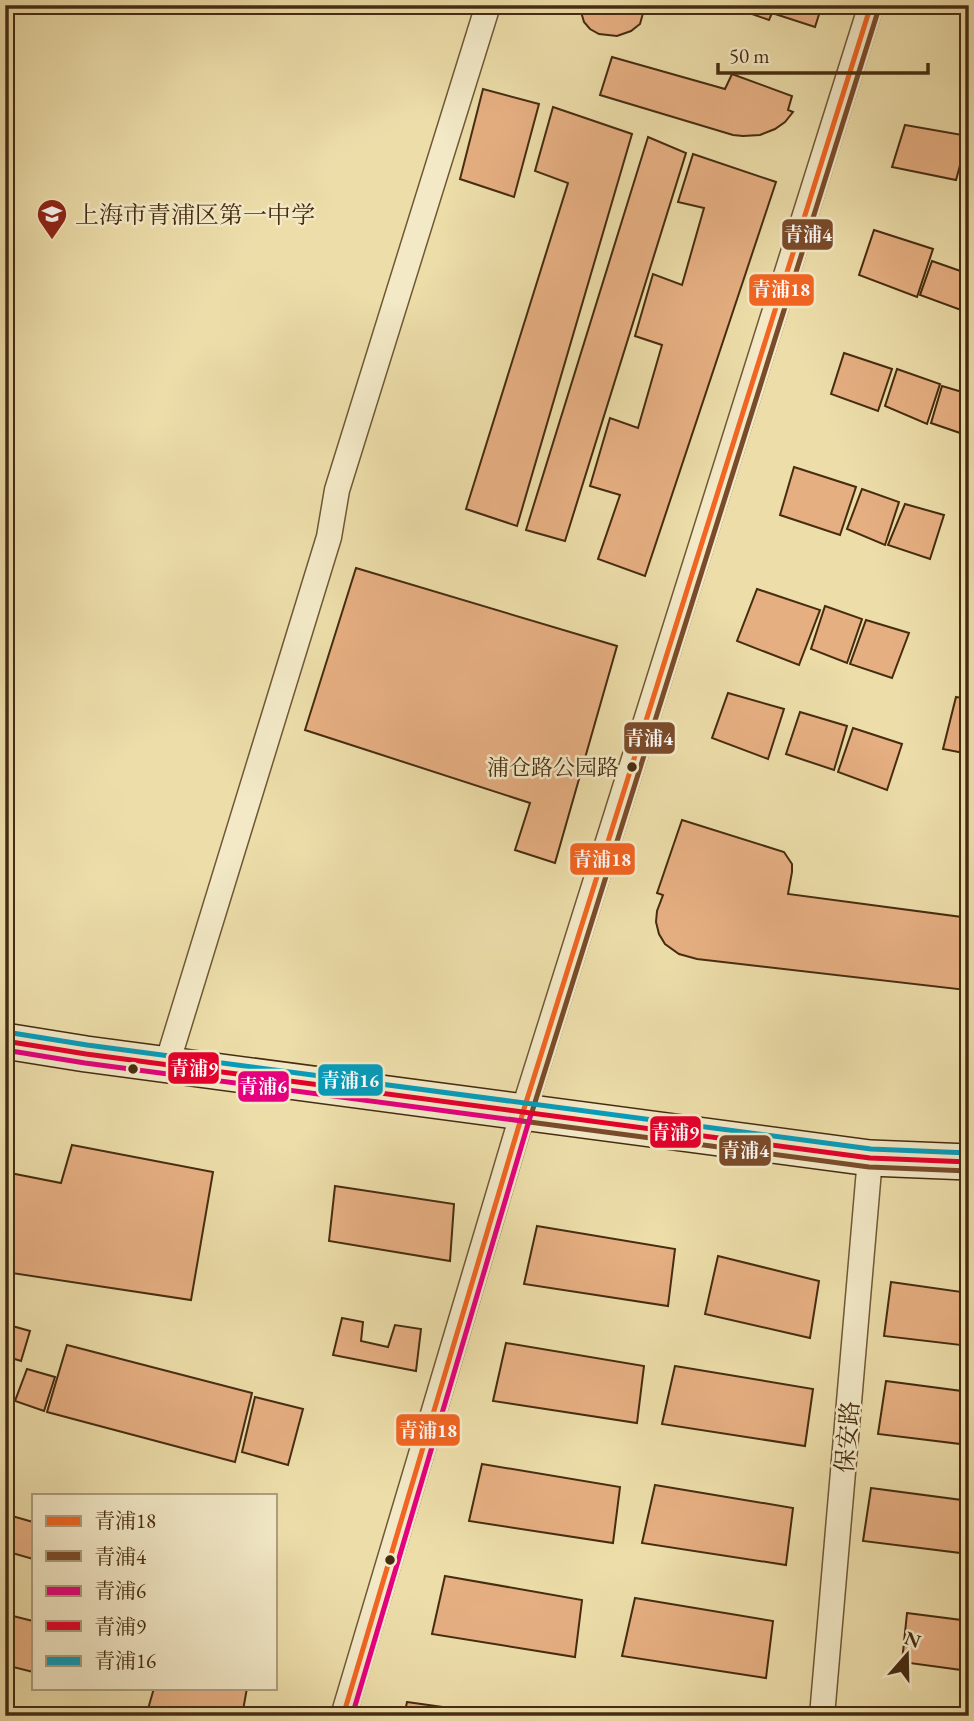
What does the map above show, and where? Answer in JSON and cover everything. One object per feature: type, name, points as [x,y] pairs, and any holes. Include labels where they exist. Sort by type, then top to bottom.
[{"type":"street","points":[[167,1064],[329,537],[337,490],[488,5]]},
{"type":"street","points":[[343,1716],[523,1112],[871,5]]},
{"type":"street","points":[[5,1041],[870,1158],[969,1162]]},
{"type":"street","name":"保安路","points":[[822,1716],[870,1158]]},
{"type":"building","points":[[579,5],[645,6],[640,24],[617,36],[599,34],[590,29],[584,22]]},
{"type":"building","points":[[726,5],[822,5],[815,27],[772,13],[769,20]]},
{"type":"building","points":[[612,57],[725,89],[732,74],[792,96],[788,110],[793,112],[775,129],[760,135],[743,136],[600,95]]},
{"type":"building","points":[[483,89],[539,104],[514,197],[460,179]]},
{"type":"building","points":[[553,107],[632,134],[517,526],[466,509],[568,183],[535,171]]},
{"type":"building","points":[[905,125],[968,136],[956,180],[892,167]]},
{"type":"building","points":[[648,137],[686,153],[565,541],[526,530]]},
{"type":"building","points":[[969,146],[969,183],[961,181]]},
{"type":"building","points":[[693,154],[776,182],[645,576],[598,559],[620,495],[590,486],[610,418],[638,428],[662,345],[635,336],[653,274],[682,285],[704,208],[678,202]]},
{"type":"building","points":[[874,230],[933,249],[917,297],[859,275]]},
{"type":"building","points":[[932,261],[969,274],[969,290],[961,310],[920,295]]},
{"type":"building","points":[[844,353],[892,369],[878,411],[831,394]]},
{"type":"building","points":[[897,369],[940,384],[927,424],[885,406]]},
{"type":"building","points":[[942,386],[969,394],[969,436],[931,423]]},
{"type":"building","points":[[794,467],[856,487],[840,535],[780,515]]},
{"type":"building","points":[[862,489],[899,502],[885,545],[847,529]]},
{"type":"building","points":[[905,504],[944,515],[930,559],[888,545]]},
{"type":"building","points":[[356,568],[617,646],[555,863],[515,850],[530,803],[305,730]]},
{"type":"building","points":[[757,589],[820,610],[799,665],[737,641]]},
{"type":"building","points":[[825,606],[862,619],[847,663],[811,649]]},
{"type":"building","points":[[866,620],[909,633],[892,678],[850,664]]},
{"type":"building","points":[[728,693],[784,709],[768,759],[712,738]]},
{"type":"building","points":[[956,697],[969,699],[969,754],[943,749]]},
{"type":"building","points":[[800,712],[847,726],[834,770],[786,754]]},
{"type":"building","points":[[853,728],[902,744],[887,790],[838,772]]},
{"type":"building","points":[[682,820],[784,852],[792,864],[788,894],[969,918],[966,990],[697,959],[679,954],[665,944],[656,922],[663,895],[657,893]]},
{"type":"building","points":[[72,1145],[213,1172],[191,1300],[5,1272],[5,1172],[61,1183]]},
{"type":"building","points":[[335,1186],[454,1204],[450,1261],[329,1241]]},
{"type":"building","points":[[537,1226],[675,1249],[668,1306],[524,1284]]},
{"type":"building","points":[[718,1256],[819,1281],[810,1338],[705,1314]]},
{"type":"building","points":[[891,1282],[969,1293],[969,1346],[884,1336]]},
{"type":"building","points":[[342,1318],[363,1322],[361,1341],[388,1347],[395,1325],[421,1329],[416,1371],[333,1355]]},
{"type":"building","points":[[5,1324],[30,1331],[21,1361],[5,1356]]},
{"type":"building","points":[[506,1343],[644,1366],[637,1423],[493,1401]]},
{"type":"building","points":[[67,1345],[252,1393],[235,1462],[47,1412]]},
{"type":"building","points":[[675,1366],[813,1389],[805,1446],[662,1424]]},
{"type":"building","points":[[27,1369],[55,1377],[44,1411],[15,1401]]},
{"type":"building","points":[[886,1381],[969,1392],[969,1445],[878,1434]]},
{"type":"building","points":[[255,1397],[303,1409],[288,1465],[242,1452]]},
{"type":"building","points":[[482,1464],[620,1487],[613,1543],[469,1521]]},
{"type":"building","points":[[655,1485],[793,1508],[786,1565],[642,1543]]},
{"type":"building","points":[[871,1488],[969,1501],[969,1554],[863,1541]]},
{"type":"building","points":[[5,1514],[32,1522],[32,1559],[5,1551]]},
{"type":"building","points":[[445,1576],[582,1600],[575,1657],[432,1634]]},
{"type":"building","points":[[635,1598],[773,1621],[766,1678],[622,1656]]},
{"type":"building","points":[[907,1613],[969,1621],[969,1671],[902,1662]]},
{"type":"building","points":[[5,1614],[32,1621],[32,1672],[5,1665]]},
{"type":"building","points":[[153,1690],[247,1690],[242,1716],[146,1716]]},
{"type":"building","points":[[407,1702],[507,1716],[404,1716]]},
{"type":"transit line","name":"青浦18","points":[[343,1716],[523,1112],[871,5]]},
{"type":"transit line","name":"青浦4","points":[[531,1115],[879,8]]},
{"type":"transit line","name":"青浦16","points":[[6,1032],[871,1149],[969,1153]]},
{"type":"transit line","name":"青浦9","points":[[5,1041],[870,1158],[969,1162]]},
{"type":"transit line","name":"青浦6","points":[[5,1050],[522,1121]]},
{"type":"transit line","name":"青浦6","points":[[352,1716],[531,1114]]},
{"type":"transit line","name":"青浦4","points":[[522,1121],[869,1167],[969,1171]]},
{"type":"place","name":"上海市青浦区第一中学","points":[[52,241]]},
{"type":"place","name":"浦仓路公园路","points":[[632,767]]}]
